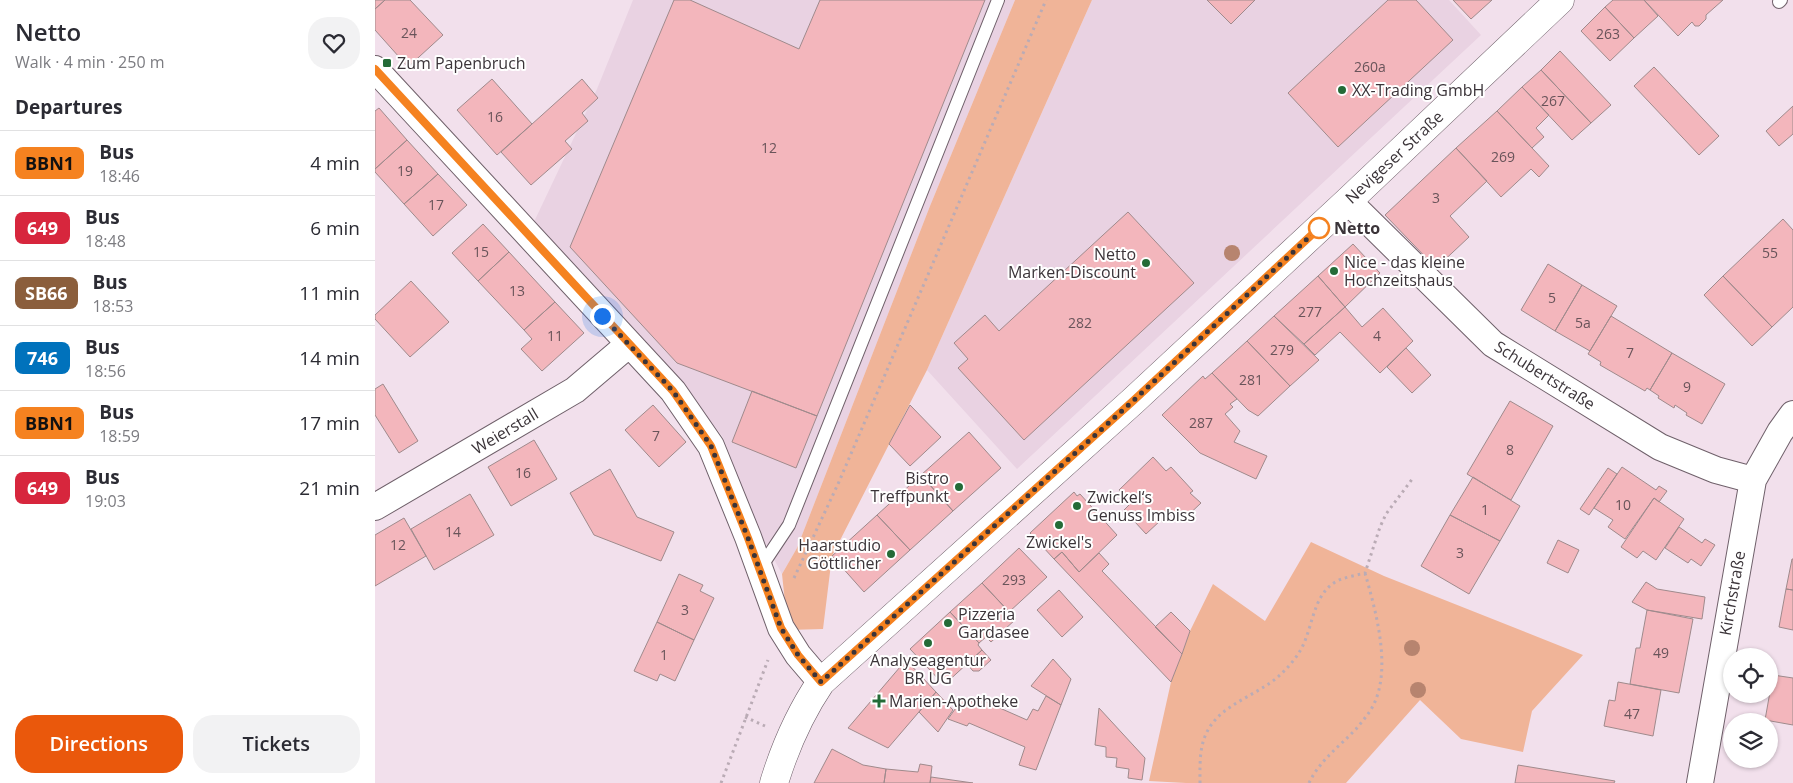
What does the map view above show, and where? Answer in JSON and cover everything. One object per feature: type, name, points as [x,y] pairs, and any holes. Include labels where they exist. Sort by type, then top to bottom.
[{"type":"main road","name":"Nevigeser Straße","points":[[774,783],[804,707],[821,682],[1133,401],[1560,0]]},
{"type":"street","points":[[375,69],[673,391],[711,446],[781,628],[798,655],[821,682]]},
{"type":"street","name":"Schubertstraße","points":[[1347,202],[1493,344],[1660,447],[1716,470],[1753,480]]},
{"type":"street","name":"Weierstall","points":[[375,507],[575,390],[628,344]]},
{"type":"street","name":"Kirchstraße","points":[[1700,783],[1753,480],[1789,429]]},
{"type":"lane","points":[[759,570],[789,525],[998,0]]},
{"type":"path","points":[[790,586],[838,484],[1046,0]]},
{"type":"path","points":[[1309,783],[1324,758],[1355,730],[1371,710],[1379,687],[1382,662],[1380,628],[1365,573],[1379,527],[1386,514],[1413,478]]},
{"type":"path","points":[[1200,783],[1199,758],[1206,734],[1216,719],[1231,707],[1264,689],[1280,677],[1306,640],[1315,606],[1325,590],[1339,580],[1365,573]]},
{"type":"path","points":[[721,783],[781,628]]},
{"type":"shaded area","points":[[633,0],[1015,0],[930,206],[797,548],[782,574],[758,530],[723,437],[680,383],[533,224],[597,89]]},
{"type":"shaded area","points":[[1015,0],[1092,0],[927,370],[832,556],[823,629],[788,630],[782,574],[797,548],[930,206]]},
{"type":"shaded area","points":[[1092,0],[1449,0],[1481,35],[1017,469],[927,370]]},
{"type":"shaded area","points":[[1311,542],[1384,576],[1583,655],[1532,711],[1523,752],[1461,739],[1420,700],[1346,783],[1186,783],[1149,781],[1171,682],[1190,631],[1213,584],[1265,621]]},
{"type":"building","points":[[375,0],[385,0],[375,9]]},
{"type":"building","points":[[385,0],[410,0],[443,35],[408,67],[375,30],[375,9]]},
{"type":"building","points":[[674,0],[690,0],[799,49],[820,0],[985,0],[817,416],[677,363],[570,247]]},
{"type":"building","points":[[1207,0],[1255,0],[1231,24]]},
{"type":"building","points":[[1388,0],[1416,0],[1453,40],[1338,147],[1288,93]]},
{"type":"building","points":[[1453,0],[1492,0],[1471,19]]},
{"type":"building","points":[[1613,0],[1644,0],[1658,16],[1634,38],[1605,7]]},
{"type":"building","points":[[1644,0],[1723,0],[1706,15],[1706,19],[1699,26],[1695,26],[1692,22],[1678,36]]},
{"type":"building","points":[[1605,7],[1634,38],[1610,61],[1581,31]]},
{"type":"building","points":[[1560,51],[1611,105],[1591,123],[1541,70]]},
{"type":"building","points":[[1654,67],[1719,136],[1699,155],[1634,86]]},
{"type":"building","points":[[1541,70],[1591,123],[1572,140],[1522,87]]},
{"type":"building","points":[[492,79],[532,124],[497,155],[457,110]]},
{"type":"building","points":[[582,79],[598,98],[582,113],[588,121],[565,141],[572,149],[531,185],[501,152]]},
{"type":"building","points":[[1522,87],[1549,115],[1536,128],[1544,137],[1532,148],[1497,111]]},
{"type":"building","points":[[1793,106],[1793,134],[1779,146],[1766,131]]},
{"type":"building","points":[[379,108],[407,140],[375,169],[375,111]]},
{"type":"building","points":[[1497,111],[1549,166],[1539,177],[1531,169],[1501,197],[1456,148]]},
{"type":"building","points":[[407,140],[438,174],[404,204],[375,172],[375,169]]},
{"type":"building","points":[[1456,148],[1487,181],[1450,216],[1469,237],[1436,268],[1385,215]]},
{"type":"building","points":[[438,174],[467,205],[433,236],[404,204]]},
{"type":"building","points":[[1128,212],[1194,283],[1024,440],[958,368],[968,359],[954,343],[985,315],[999,331]]},
{"type":"building","points":[[1783,219],[1793,230],[1793,307],[1772,327],[1723,276]]},
{"type":"building","points":[[483,224],[509,252],[478,281],[452,253]]},
{"type":"building","points":[[1353,244],[1380,273],[1345,307],[1318,276]]},
{"type":"building","points":[[509,252],[555,302],[524,330],[478,281]]},
{"type":"building","points":[[1548,264],[1582,285],[1555,331],[1521,310]]},
{"type":"building","points":[[1318,276],[1345,307],[1304,344],[1274,316]]},
{"type":"building","points":[[1723,276],[1772,327],[1752,346],[1704,295]]},
{"type":"building","points":[[411,281],[449,322],[410,357],[375,319],[375,315]]},
{"type":"building","points":[[1582,285],[1617,306],[1590,351],[1555,331]]},
{"type":"building","points":[[555,302],[584,333],[542,371],[521,349],[532,339],[524,330]]},
{"type":"building","points":[[1345,307],[1362,327],[1383,308],[1413,341],[1380,373],[1340,332],[1315,355],[1304,344]]},
{"type":"building","points":[[1274,316],[1319,360],[1290,386],[1247,341]]},
{"type":"building","points":[[1611,316],[1672,353],[1650,390],[1647,388],[1645,391],[1600,365],[1601,362],[1588,354]]},
{"type":"building","points":[[1247,341],[1290,386],[1258,416],[1248,410],[1212,373]]},
{"type":"building","points":[[1406,348],[1431,375],[1412,393],[1387,367]]},
{"type":"building","points":[[1672,353],[1725,384],[1702,424],[1686,415],[1687,413],[1675,405],[1674,408],[1658,398],[1659,396],[1650,390]]},
{"type":"building","points":[[1212,373],[1237,399],[1230,404],[1233,407],[1225,414],[1240,431],[1234,442],[1267,456],[1256,479],[1200,453],[1162,415],[1203,376],[1205,379]]},
{"type":"building","points":[[383,384],[418,441],[399,453],[375,415],[375,389]]},
{"type":"building","points":[[752,391],[817,416],[796,468],[732,442]]},
{"type":"building","points":[[1510,401],[1553,426],[1511,500],[1467,474]]},
{"type":"building","points":[[653,405],[686,442],[659,467],[625,430]]},
{"type":"building","points":[[910,405],[941,437],[910,466],[889,444]]},
{"type":"building","points":[[969,432],[1001,468],[953,511],[921,475]]},
{"type":"building","points":[[534,440],[557,479],[511,506],[488,467]]},
{"type":"building","points":[[1153,457],[1166,471],[1171,467],[1193,491],[1190,493],[1201,503],[1182,521],[1174,512],[1163,523],[1161,520],[1146,534],[1124,510],[1131,503],[1119,490]]},
{"type":"building","points":[[1622,467],[1656,490],[1659,486],[1667,491],[1659,502],[1654,498],[1625,539],[1608,527],[1613,520],[1594,508]]},
{"type":"building","points":[[1608,468],[1617,474],[1589,515],[1580,509]]},
{"type":"building","points":[[610,469],[637,517],[674,532],[661,561],[594,535],[570,493]]},
{"type":"building","points":[[921,475],[953,511],[910,550],[877,515]]},
{"type":"building","points":[[1473,477],[1520,506],[1500,541],[1450,515]]},
{"type":"building","points":[[1074,492],[1077,496],[1080,494],[1117,535],[1079,572],[1062,552],[1054,559],[1030,533]]},
{"type":"building","points":[[470,494],[494,535],[434,570],[411,529]]},
{"type":"building","points":[[1654,498],[1684,519],[1656,560],[1643,551],[1637,558],[1621,547]]},
{"type":"building","points":[[877,515],[910,550],[864,592],[832,556]]},
{"type":"building","points":[[1450,515],[1500,541],[1469,594],[1421,566]]},
{"type":"building","points":[[404,518],[426,556],[375,586],[375,535]]},
{"type":"building","points":[[1679,527],[1702,543],[1705,539],[1715,545],[1701,566],[1691,559],[1688,563],[1665,548]]},
{"type":"building","points":[[1558,540],[1579,550],[1568,573],[1547,563]]},
{"type":"building","points":[[1019,548],[1047,577],[1009,612],[982,583]]},
{"type":"building","points":[[1062,552],[1079,572],[1099,553],[1109,564],[1102,571],[1182,654],[1171,682],[1054,559]]},
{"type":"building","points":[[1793,559],[1793,590],[1786,589]]},
{"type":"building","points":[[679,574],[703,585],[700,591],[714,598],[694,640],[657,622]]},
{"type":"building","points":[[1646,582],[1657,589],[1705,597],[1702,619],[1647,610],[1632,602]]},
{"type":"building","points":[[982,583],[1016,619],[991,642],[986,637],[979,643],[950,612]]},
{"type":"building","points":[[1786,589],[1793,590],[1793,630],[1779,627]]},
{"type":"building","points":[[1059,590],[1083,617],[1062,637],[1037,610]]},
{"type":"building","points":[[1647,610],[1693,619],[1679,693],[1630,684],[1636,648],[1640,648]]},
{"type":"building","points":[[950,612],[979,643],[978,645],[982,650],[944,685],[910,649]]},
{"type":"building","points":[[1171,612],[1190,631],[1182,654],[1155,627]]},
{"type":"building","points":[[657,622],[694,640],[675,681],[660,674],[657,681],[634,671]]},
{"type":"building","points":[[982,650],[991,660],[979,671],[973,671],[967,664]]},
{"type":"building","points":[[1053,659],[1071,679],[1061,705],[1031,686]]},
{"type":"building","points":[[906,660],[936,692],[888,748],[848,728]]},
{"type":"building","points":[[1778,676],[1793,678],[1793,725],[1778,722],[1778,713],[1766,713],[1768,703],[1778,703]]},
{"type":"building","points":[[1618,682],[1661,690],[1653,736],[1604,726],[1609,700],[1615,701]]},
{"type":"building","points":[[936,692],[953,710],[938,732],[919,712]]},
{"type":"building","points":[[1046,696],[1061,705],[1036,770],[1019,765],[1025,747],[969,723],[967,726],[948,719],[963,698],[975,703],[977,698],[1027,720],[1033,709],[1038,711]]},
{"type":"building","points":[[1099,708],[1145,758],[1142,780],[1128,778],[1129,769],[1116,767],[1117,758],[1106,757],[1106,747],[1095,745]]},
{"type":"building","points":[[832,749],[863,765],[886,769],[884,783],[814,783]]},
{"type":"building","points":[[920,764],[932,766],[930,783],[884,783],[886,769],[918,772]]},
{"type":"building","points":[[1518,765],[1615,781],[1614,783],[1515,783]]},
{"type":"building","points":[[931,777],[973,783],[930,783]]},
{"type":"bus line","name":"BBN1","points":[[375,69],[673,391],[711,446],[748,538],[781,628],[798,655],[821,682],[1133,401],[1319,228]]},
{"type":"place","name":"Zum Papenbruch","points":[[387,63]]},
{"type":"place","name":"XX-Trading GmbH","points":[[1342,90]]},
{"type":"place","name":"Netto","points":[[1319,228]]},
{"type":"place","name":"Netto Marken-Discount","points":[[1146,263]]},
{"type":"place","name":"Nice - das kleine Hochzeitshaus","points":[[1334,271]]},
{"type":"place","name":"Bistro Treffpunkt","points":[[959,487]]},
{"type":"place","name":"Zwickel‘s Genuss Imbiss","points":[[1077,506]]},
{"type":"place","name":"Zwickel's","points":[[1059,525]]},
{"type":"place","name":"Haarstudio Göttlicher","points":[[891,554]]},
{"type":"place","name":"Pizzeria Gardasee","points":[[948,623]]},
{"type":"place","name":"Analyseagentur BR UG","points":[[928,643]]},
{"type":"place","name":"Marien-Apotheke","points":[[879,701]]},
{"type":"route","points":[[602,316],[673,391],[711,446],[748,538],[781,628],[798,655],[821,682],[1133,401],[1319,228]]}]
